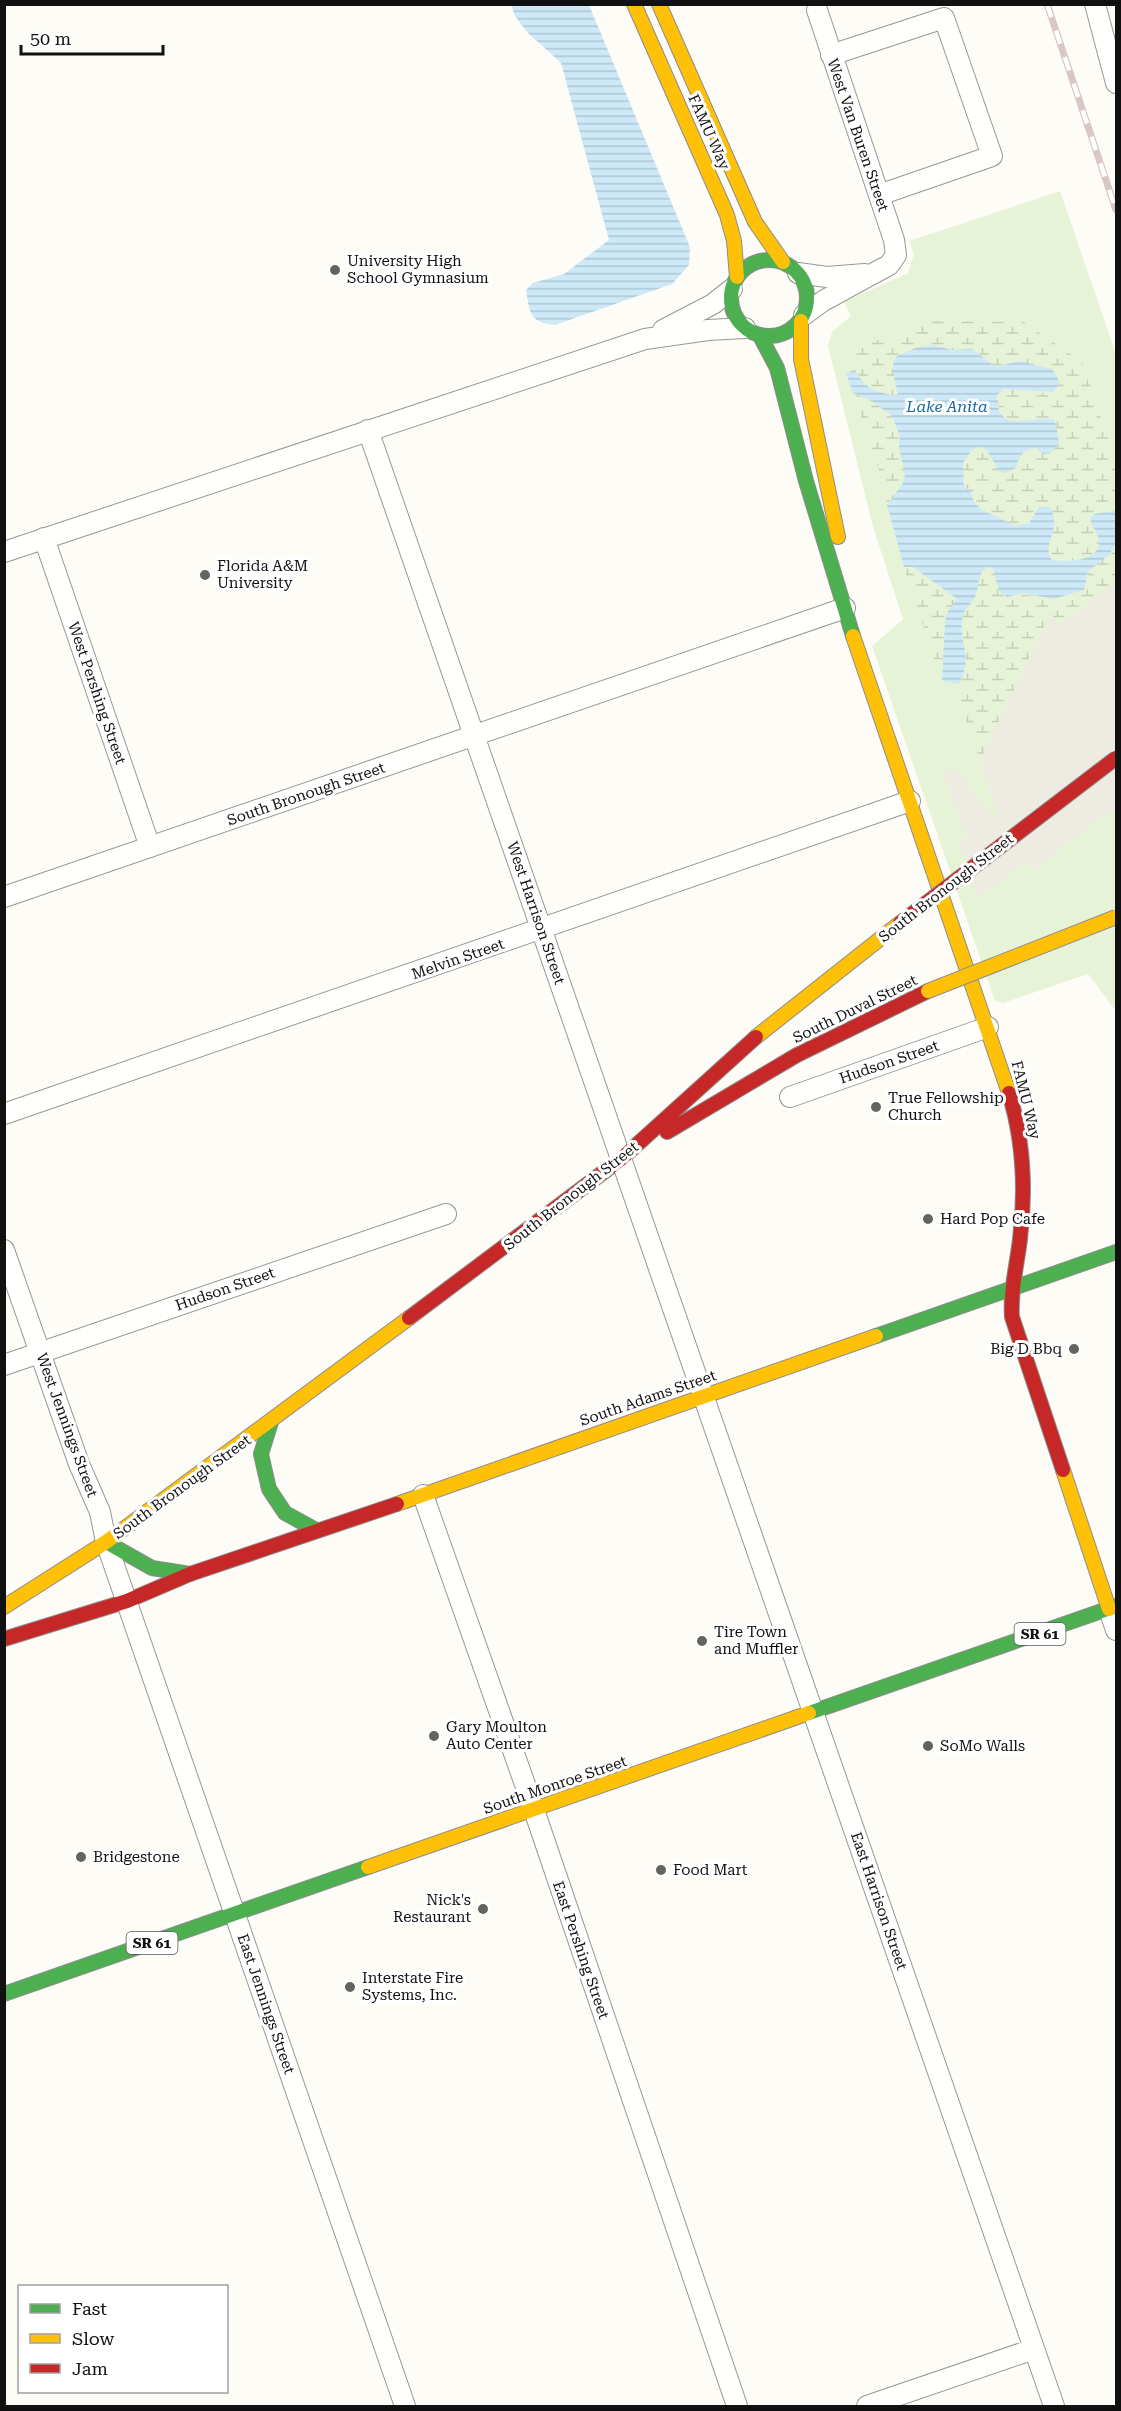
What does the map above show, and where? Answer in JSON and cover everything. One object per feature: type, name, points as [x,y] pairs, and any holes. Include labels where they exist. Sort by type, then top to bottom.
[{"type":"street","name":"FAMU Way","points":[[634,4],[727,215],[734,241],[732,306],[777,368],[806,481],[845,608],[988,1027],[1014,1110],[1023,1157],[1023,1207],[1011,1309],[1016,1334],[1113,1608]]},
{"type":"street","name":"FAMU Way","points":[[659,4],[755,222],[808,293],[802,318],[801,359],[832,503],[845,608]]},
{"type":"street","points":[[1095,4],[1116,82]]},
{"type":"street","name":"West Van Buren Street","points":[[817,10],[894,240],[895,260],[874,273]]},
{"type":"street","points":[[831,55],[945,18],[992,156],[879,195]]},
{"type":"street","points":[[4,552],[645,339],[702,310],[734,283],[749,265],[757,261],[790,267],[827,278],[874,273]]},
{"type":"street","points":[[645,339],[708,330],[783,334],[823,301],[874,273]]},
{"type":"street","name":"West Harrison Street","points":[[368,430],[703,1396]]},
{"type":"street","name":"West Pershing Street","points":[[44,538],[150,848]]},
{"type":"street","name":"South Bronough Street","points":[[4,897],[845,608]]},
{"type":"street","name":"South Bronough Street","points":[[4,1607],[106,1542],[271,1422],[621,1159],[743,1047],[900,923],[1116,758]]},
{"type":"street","name":"Melvin Street","points":[[4,1114],[910,801]]},
{"type":"street","name":"South Duval Street","points":[[621,1159],[797,1055],[928,991],[1116,917]]},
{"type":"street","name":"Hudson Street","points":[[790,1097],[988,1027]]},
{"type":"street","name":"Hudson Street","points":[[4,1365],[446,1214]]},
{"type":"street","name":"West Jennings Street","points":[[4,1250],[79,1464],[100,1512],[106,1542],[127,1601]]},
{"type":"street","name":"South Adams Street","points":[[4,1639],[127,1601],[190,1574],[423,1495],[1116,1251]]},
{"type":"street","name":"East Harrison Street","points":[[703,1396],[1054,2406]]},
{"type":"street","points":[[271,1422],[261,1454],[269,1489],[285,1514],[316,1530]]},
{"type":"street","name":"East Pershing Street","points":[[423,1495],[534,1810],[737,2406]]},
{"type":"street","name":"South Adams Street","points":[[106,1542],[152,1568],[190,1574]]},
{"type":"street","name":"East Jennings Street","points":[[127,1601],[405,2406]]},
{"type":"street","points":[[1113,1608],[1116,1630]]},
{"type":"street","name":"South Monroe Street","points":[[4,1994],[1113,1608]]},
{"type":"street","points":[[867,2406],[1034,2349]]},
{"type":"green space","points":[[1060,191],[1116,354],[1116,1011],[1088,974],[1003,1003],[995,1001],[872,646],[903,619],[873,527],[828,346],[832,332],[851,316],[844,302],[908,273],[914,254],[909,241]]},
{"type":"green space","points":[[935,321],[1024,322],[1082,362],[1116,461],[1116,511],[1094,514],[1090,519],[1100,543],[1090,556],[1067,561],[1052,559],[1047,548],[1054,535],[1037,511],[1029,523],[1016,526],[982,510],[974,502],[971,492],[964,487],[963,463],[972,450],[978,447],[986,449],[1000,472],[1005,473],[1016,468],[1018,457],[1025,451],[1037,448],[1043,454],[1051,453],[1044,419],[1019,422],[1006,417],[998,405],[997,395],[1013,388],[1042,393],[1058,386],[1058,378],[1052,369],[1005,363],[997,367],[990,365],[980,354],[933,345],[919,347],[897,356],[893,363],[898,397],[877,392],[864,384],[860,378],[849,351],[851,349]]},
{"type":"green space","points":[[853,393],[873,402],[892,415],[900,436],[899,448],[905,475],[903,483],[887,505],[876,459]]},
{"type":"green space","points":[[1116,542],[1116,581],[1061,625],[1050,614],[980,761],[957,696],[967,653],[962,633],[963,612],[976,593],[981,572],[987,567],[993,569],[999,591],[1032,596],[1066,596],[1087,585],[1088,571],[1113,549]]},
{"type":"green space","points":[[904,567],[913,567],[957,599],[946,627],[941,680]]},
{"type":"shaded area","points":[[1116,581],[1116,815],[1112,810],[1034,870],[1027,862],[979,898],[960,842],[966,837],[943,772],[955,768],[993,816],[997,813],[980,761],[1051,614],[1061,624]]},
{"type":"water","points":[[511,5],[589,5],[690,247],[689,265],[672,284],[555,325],[535,319],[530,310],[526,290],[533,283],[564,274],[609,240],[561,63],[527,32],[515,16]]},
{"type":"water","name":"Lake Anita","points":[[933,345],[952,350],[972,349],[996,367],[1019,361],[1052,369],[1058,378],[1058,386],[1053,392],[1004,389],[997,395],[998,407],[1008,420],[1052,419],[1056,424],[1059,443],[1051,453],[1043,454],[1036,448],[1025,451],[1018,460],[1016,468],[1005,473],[1000,472],[986,449],[978,447],[972,450],[963,463],[964,487],[971,492],[974,502],[982,510],[1016,526],[1029,523],[1039,507],[1050,507],[1054,523],[1049,554],[1052,560],[1064,561],[1086,558],[1097,551],[1099,539],[1090,519],[1094,514],[1116,511],[1116,542],[1109,555],[1088,571],[1084,590],[1053,599],[1023,593],[1007,597],[999,591],[993,569],[987,567],[982,572],[976,596],[963,616],[962,629],[966,658],[959,684],[942,681],[945,622],[947,613],[957,599],[913,567],[904,567],[887,505],[903,483],[905,475],[899,448],[900,436],[892,416],[873,402],[853,393],[846,373],[855,370],[867,386],[898,396],[893,372],[893,363],[897,356],[918,347]]},
{"type":"railway","points":[[1047,4],[1116,210]]},
{"type":"traffic: fast","points":[[777,260],[790,266],[801,277],[807,290],[807,298],[805,313],[790,330],[777,336],[761,336],[748,330],[733,313],[731,290],[737,277],[754,262],[777,260]]},
{"type":"traffic: fast","points":[[760,336],[777,368],[806,481],[853,636]]},
{"type":"traffic: fast","points":[[876,1336],[1116,1252]]},
{"type":"traffic: fast","points":[[271,1422],[261,1454],[269,1489],[285,1513],[316,1530]]},
{"type":"traffic: fast","points":[[106,1542],[152,1568],[190,1574]]},
{"type":"traffic: fast","points":[[809,1713],[1116,1606]]},
{"type":"traffic: fast","points":[[4,1994],[368,1867]]},
{"type":"traffic: slow","points":[[634,4],[727,215],[734,241],[737,277]]},
{"type":"traffic: slow","points":[[659,4],[755,222],[783,262]]},
{"type":"traffic: slow","points":[[801,321],[801,359],[838,537]]},
{"type":"traffic: slow","points":[[853,636],[1009,1093]]},
{"type":"traffic: slow","points":[[928,991],[1116,917]]},
{"type":"traffic: slow","points":[[756,1037],[900,923]]},
{"type":"traffic: slow","points":[[4,1607],[106,1542],[409,1318]]},
{"type":"traffic: slow","points":[[397,1504],[876,1336]]},
{"type":"traffic: slow","points":[[1063,1470],[1109,1609]]},
{"type":"traffic: slow","points":[[368,1867],[809,1713]]},
{"type":"traffic: jam","points":[[900,923],[1116,758]]},
{"type":"traffic: jam","points":[[667,1132],[797,1055],[928,991]]},
{"type":"traffic: jam","points":[[409,1318],[621,1159],[756,1037]]},
{"type":"traffic: jam","points":[[1009,1093],[1021,1148],[1023,1184],[1022,1220],[1013,1288],[1012,1317],[1063,1470]]},
{"type":"traffic: jam","points":[[4,1639],[127,1601],[190,1574],[397,1504]]},
{"type":"place","name":"University High School Gymnasium","points":[[335,270]]},
{"type":"place","name":"Florida A&M University","points":[[205,575]]},
{"type":"place","name":"True Fellowship Church","points":[[876,1107]]},
{"type":"place","name":"Hard Pop Cafe","points":[[928,1219]]},
{"type":"place","name":"Big D Bbq","points":[[1074,1349]]},
{"type":"place","name":"Tire Town and Muffler","points":[[702,1641]]},
{"type":"place","name":"Gary Moulton Auto Center","points":[[434,1736]]},
{"type":"place","name":"SoMo Walls","points":[[928,1746]]},
{"type":"place","name":"Bridgestone","points":[[81,1857]]},
{"type":"place","name":"Food Mart","points":[[661,1870]]},
{"type":"place","name":"Nick's Restaurant","points":[[483,1909]]},
{"type":"place","name":"Interstate Fire Systems, Inc.","points":[[350,1987]]}]
